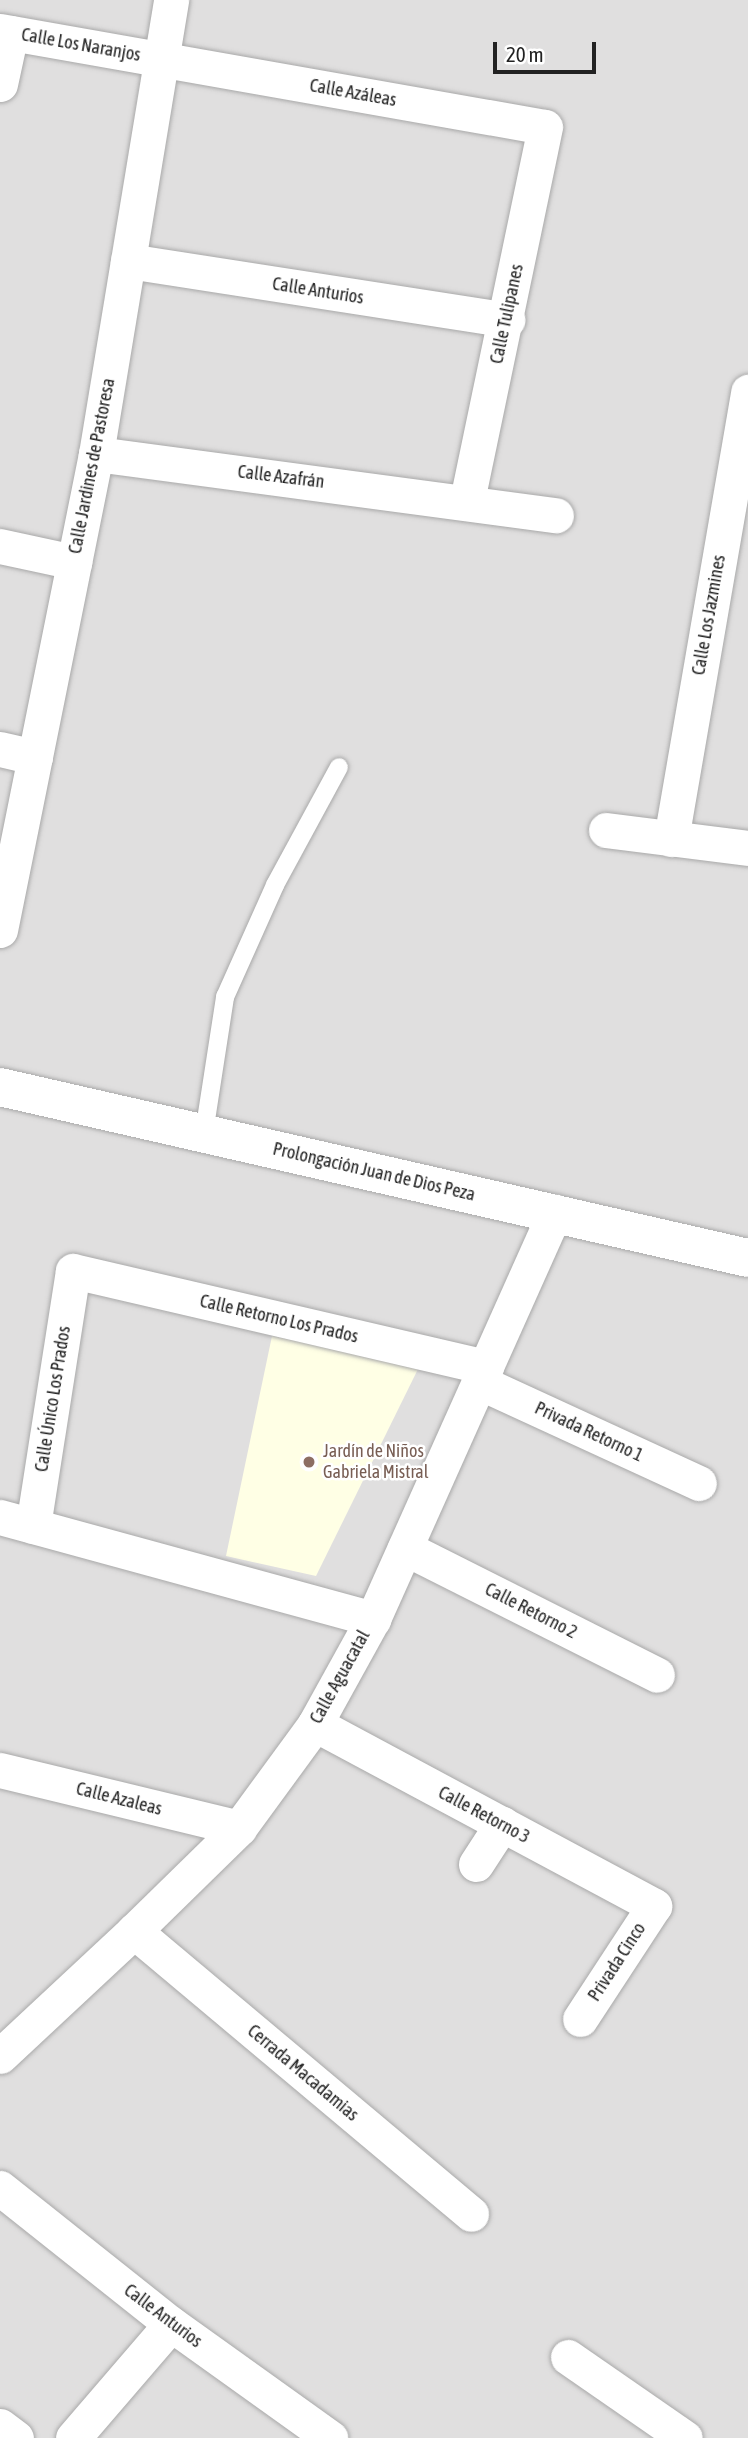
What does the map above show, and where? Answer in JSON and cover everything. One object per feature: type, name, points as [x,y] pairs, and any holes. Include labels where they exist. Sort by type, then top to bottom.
[{"type":"street","name":"Calle Jardines de Pastoresa","points":[[0,930],[96,454],[171,0]]},
{"type":"street","name":"Calle Los Naranjos","points":[[6,32],[162,59]]},
{"type":"street","points":[[0,84],[6,32]]},
{"type":"street","name":"Calle Azáleas","points":[[162,59],[545,127]]},
{"type":"street","name":"Calle Tulipanes","points":[[467,501],[507,320],[545,127]]},
{"type":"street","name":"Calle Anturios","points":[[128,261],[507,320]]},
{"type":"street","name":"Calle Los Jazmines","points":[[671,839],[748,391]]},
{"type":"street","name":"Calle Azafrán","points":[[96,454],[467,501],[556,515]]},
{"type":"street","points":[[0,546],[74,562]]},
{"type":"street","points":[[0,749],[35,757]]},
{"type":"street","points":[[607,830],[748,848]]},
{"type":"street","name":"Prolongación Juan de Dios Peza","points":[[0,1087],[748,1258]]},
{"type":"street","name":"Calle Aguacatal","points":[[0,2056],[239,1828],[315,1724],[373,1619],[555,1212]]},
{"type":"street","name":"Calle Retorno Los Prados","points":[[73,1271],[483,1375]]},
{"type":"street","name":"Calle Único Los Prados","points":[[16,1522],[73,1271]]},
{"type":"street","name":"Privada Retorno 1","points":[[483,1375],[699,1483]]},
{"type":"street","points":[[16,1522],[373,1619]]},
{"type":"street","name":"Calle Retorno 2","points":[[405,1548],[657,1675]]},
{"type":"street","name":"Calle Retorno 3","points":[[315,1724],[654,1906]]},
{"type":"street","name":"Calle Azaleas","points":[[0,1770],[239,1828]]},
{"type":"street","points":[[477,1864],[502,1824]]},
{"type":"street","name":"Privada Cinco","points":[[580,2019],[654,1906]]},
{"type":"street","name":"Cerrada Macadamias","points":[[134,1931],[471,2214]]},
{"type":"street","name":"Calle Anturios","points":[[0,2188],[171,2324],[330,2438]]},
{"type":"street","points":[[73,2438],[171,2324]]},
{"type":"street","points":[[568,2357],[685,2438]]},
{"type":"street","points":[[0,2426],[16,2438]]},
{"type":"lane","points":[[204,1133],[225,997],[275,885],[339,767]]},
{"type":"shaded area","points":[[0,0],[748,0],[748,2438],[0,2438]]},
{"type":"shaded area","name":"Jardín de Niños Gabriela Mistral","points":[[272,1336],[419,1367],[316,1576],[226,1556]]},
{"type":"place","name":"Jardín de Niños Gabriela Mistral","points":[[309,1462]]}]
